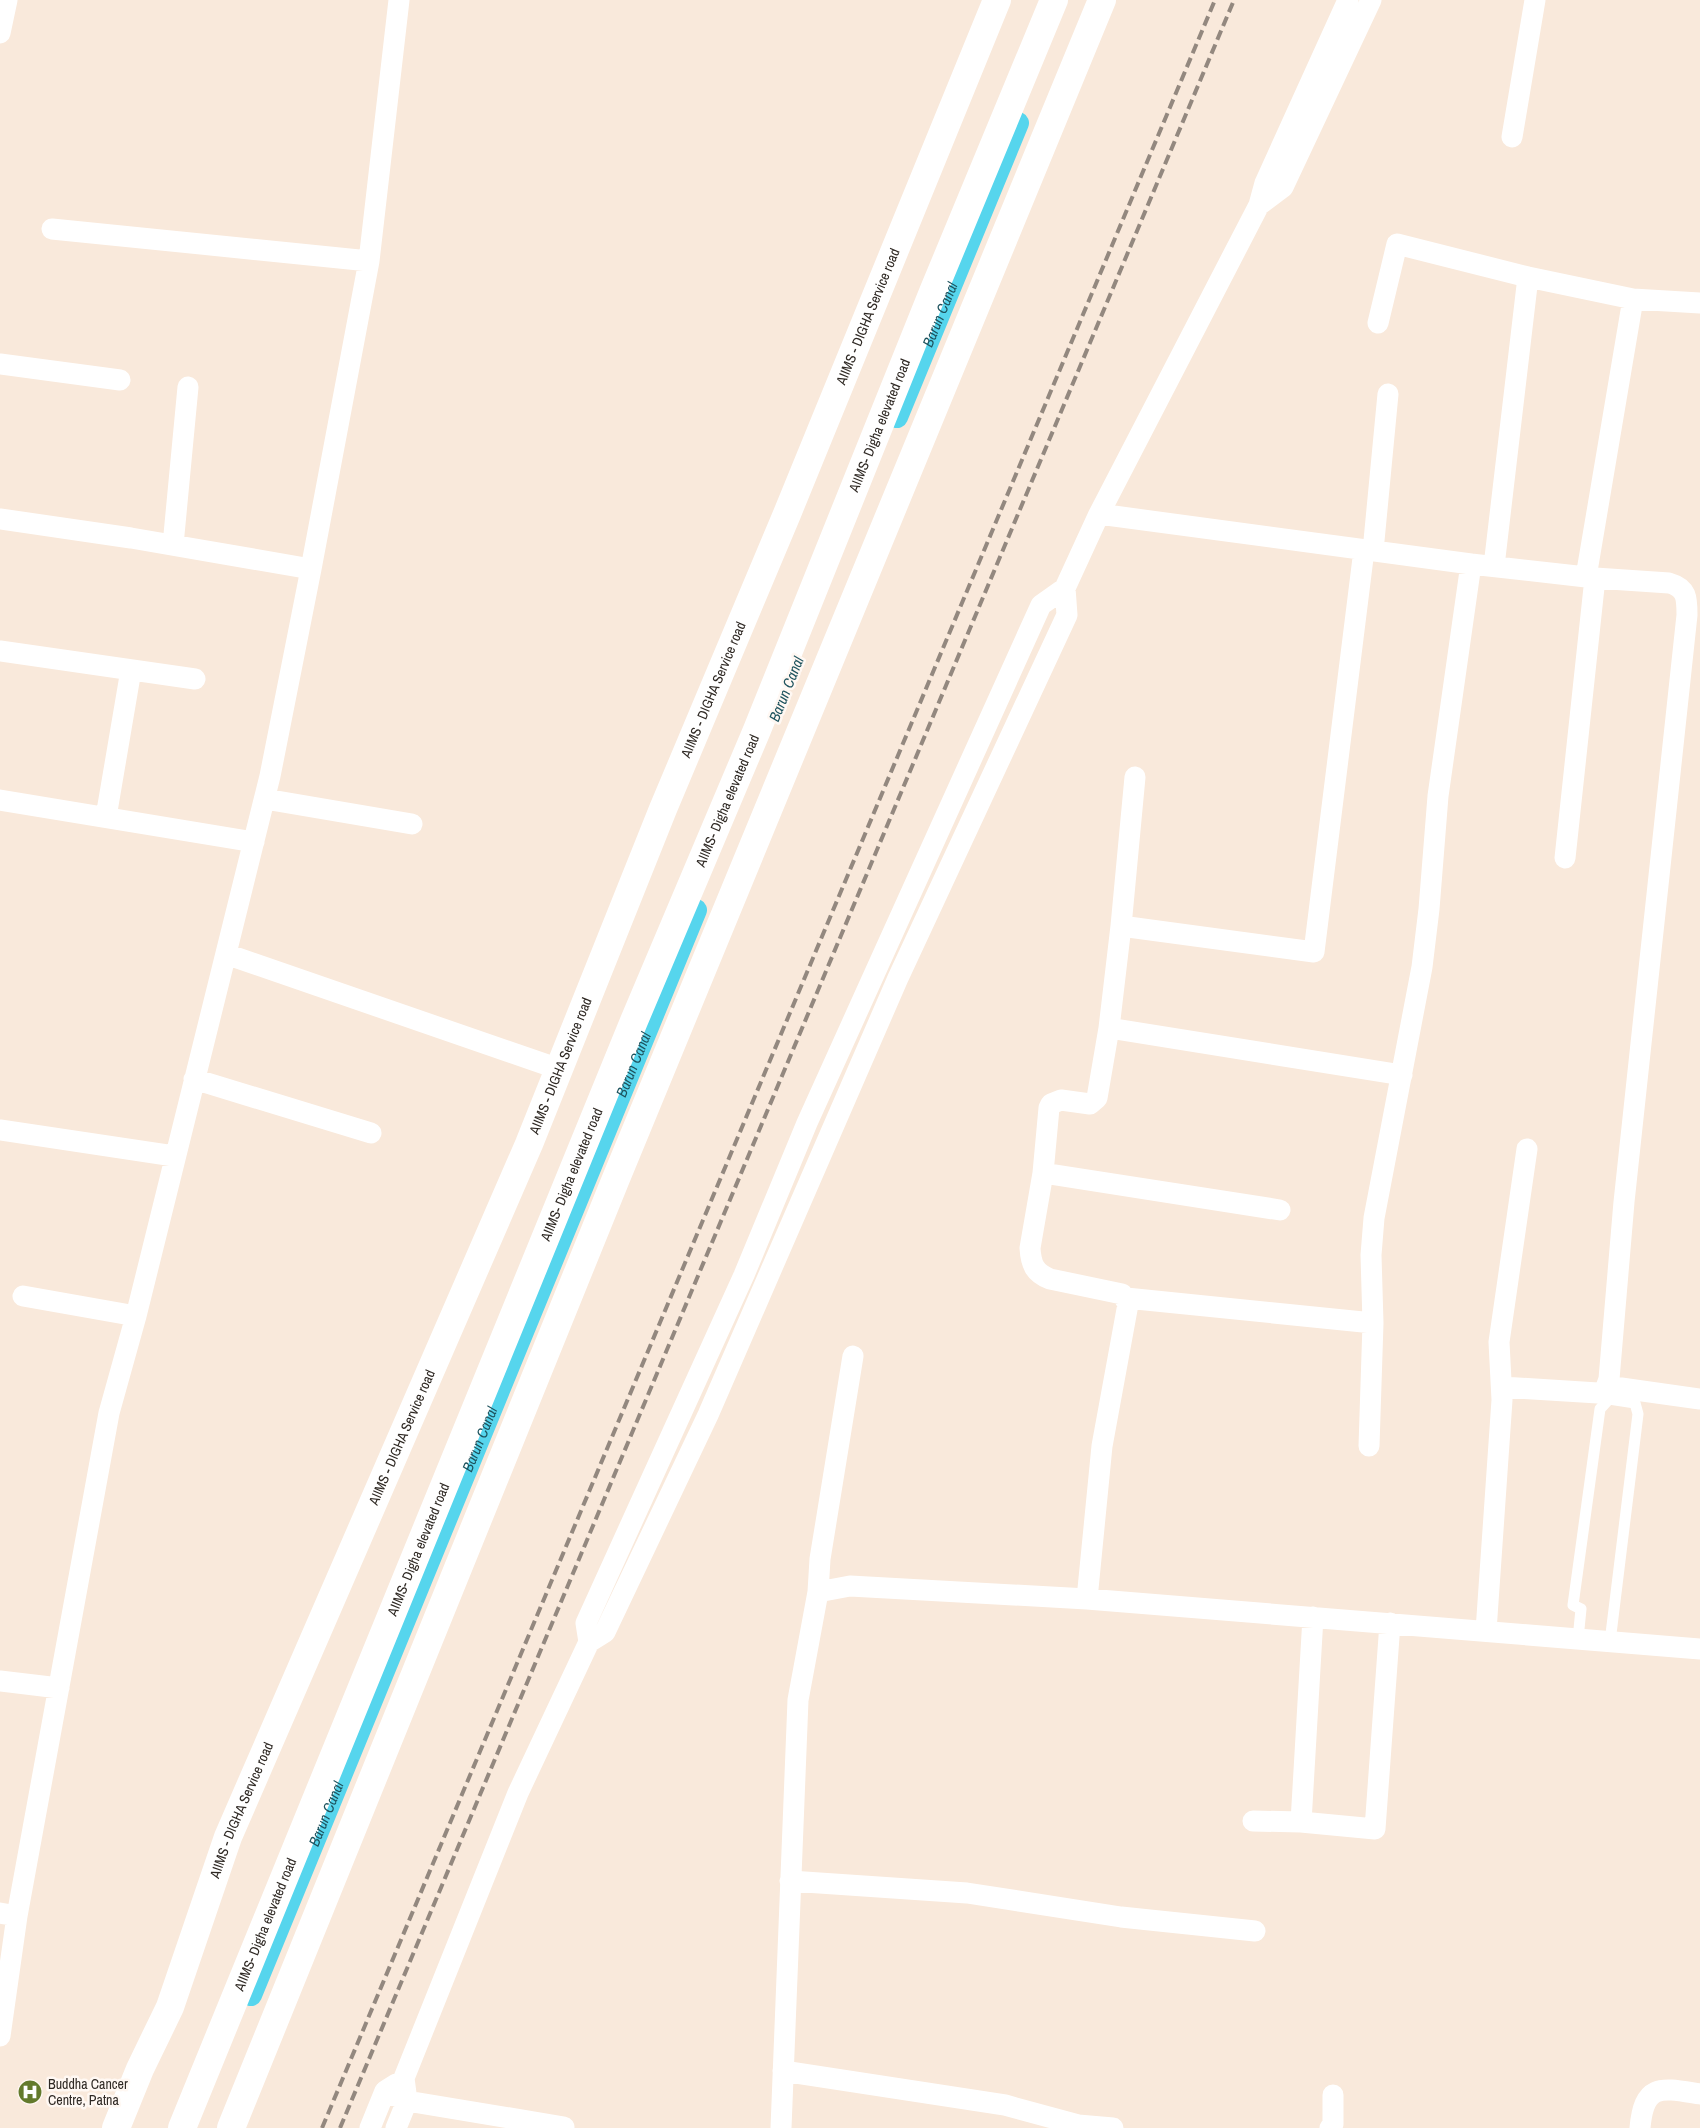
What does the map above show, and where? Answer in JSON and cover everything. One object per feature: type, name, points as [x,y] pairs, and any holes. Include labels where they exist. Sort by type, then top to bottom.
[{"type":"main road","name":"AIIMS - DIGHA Service road","points":[[116,2128],[140,2069],[170,2007],[228,1837],[530,1144],[663,809],[791,505],[997,0]]},
{"type":"main road","name":"AIIMS- Digha elevated road","points":[[182,2128],[627,1039],[757,730],[929,301],[1054,0]]},
{"type":"main road","points":[[231,2128],[615,1181],[1102,0]]},
{"type":"street","points":[[0,33],[7,0]]},
{"type":"street","points":[[0,2036],[8,1914],[59,1688],[109,1413],[136,1316],[174,1156],[265,799],[312,569],[369,261],[399,0]]},
{"type":"street","points":[[396,2128],[407,2101],[404,2078],[518,1793],[588,1642],[586,1623],[744,1275],[807,1123],[1042,605],[1065,588],[1099,514],[1260,205],[1264,183],[1348,0]]},
{"type":"street","points":[[1260,205],[1284,187],[1371,0]]},
{"type":"street","points":[[1512,137],[1535,0]]},
{"type":"street","points":[[52,229],[369,261]]},
{"type":"street","points":[[1378,323],[1397,244],[1528,277],[1633,299],[1700,304]]},
{"type":"street","points":[[1494,566],[1528,277]]},
{"type":"street","points":[[1565,858],[1590,577],[1633,299]]},
{"type":"street","points":[[0,364],[120,380]]},
{"type":"street","points":[[173,545],[188,387]]},
{"type":"street","points":[[1121,926],[1314,952],[1388,394]]},
{"type":"street","points":[[1099,514],[1471,564],[1590,577],[1670,583],[1679,585],[1684,590],[1687,604],[1607,1386],[1602,1392],[1592,1394],[1502,1387]]},
{"type":"street","points":[[0,519],[173,545],[312,569]]},
{"type":"street","points":[[1369,1446],[1372,1323],[1371,1255],[1374,1218],[1422,967],[1429,909],[1438,796],[1471,564]]},
{"type":"street","points":[[0,651],[195,680]]},
{"type":"street","points":[[106,818],[131,670]]},
{"type":"street","points":[[1087,1599],[1102,1446],[1128,1304],[1122,1294],[1113,1291],[1050,1279],[1041,1275],[1034,1269],[1030,1260],[1030,1248],[1043,1173],[1051,1104],[1057,1100],[1085,1104],[1094,1102],[1097,1098],[1109,1028],[1135,777]]},
{"type":"street","points":[[265,799],[412,824]]},
{"type":"street","points":[[0,800],[254,842]]},
{"type":"street","points":[[226,954],[560,1069]]},
{"type":"street","points":[[1109,1028],[1402,1075]]},
{"type":"street","points":[[194,1079],[371,1133]]},
{"type":"street","points":[[0,1130],[174,1156]]},
{"type":"street","points":[[1486,1631],[1502,1387],[1499,1342],[1527,1150]]},
{"type":"street","points":[[1043,1173],[1280,1210]]},
{"type":"street","points":[[23,1296],[136,1316]]},
{"type":"street","points":[[1126,1298],[1372,1323]]},
{"type":"street","points":[[781,2128],[798,1700],[818,1592],[820,1559],[853,1356]]},
{"type":"street","points":[[1607,1386],[1700,1399]]},
{"type":"street","points":[[818,1592],[850,1586],[1087,1599],[1700,1649]]},
{"type":"street","points":[[1302,1822],[1314,1617]]},
{"type":"street","points":[[1254,1820],[1375,1828],[1390,1623]]},
{"type":"street","points":[[0,1681],[59,1688]]},
{"type":"street","points":[[790,1881],[967,1893],[1121,1917],[1255,1931]]},
{"type":"street","points":[[783,2071],[1006,2105],[1078,2125],[1113,2128]]},
{"type":"street","points":[[370,2128],[385,2091],[404,2078]]},
{"type":"street","points":[[1640,2128],[1641,2114],[1647,2098],[1658,2090],[1700,2094]]},
{"type":"street","points":[[385,2091],[407,2101],[564,2128]]},
{"type":"street","points":[[1330,2128],[1333,2124],[1333,2095]]},
{"type":"lane","points":[[1578,1639],[1581,1609],[1573,1605],[1600,1409],[1609,1399],[1635,1403],[1638,1414],[1610,1642]]},
{"type":"waterway","name":"Barun Canal","points":[[897,417],[1018,123]]},
{"type":"waterway","name":"Barun Canal","points":[[251,1995],[696,910]]},
{"type":"railway","points":[[322,2128],[1215,0]]},
{"type":"railway","points":[[340,2128],[1234,0]]},
{"type":"place","name":"Buddha Cancer Centre, Patna","points":[[30,2092]]}]
